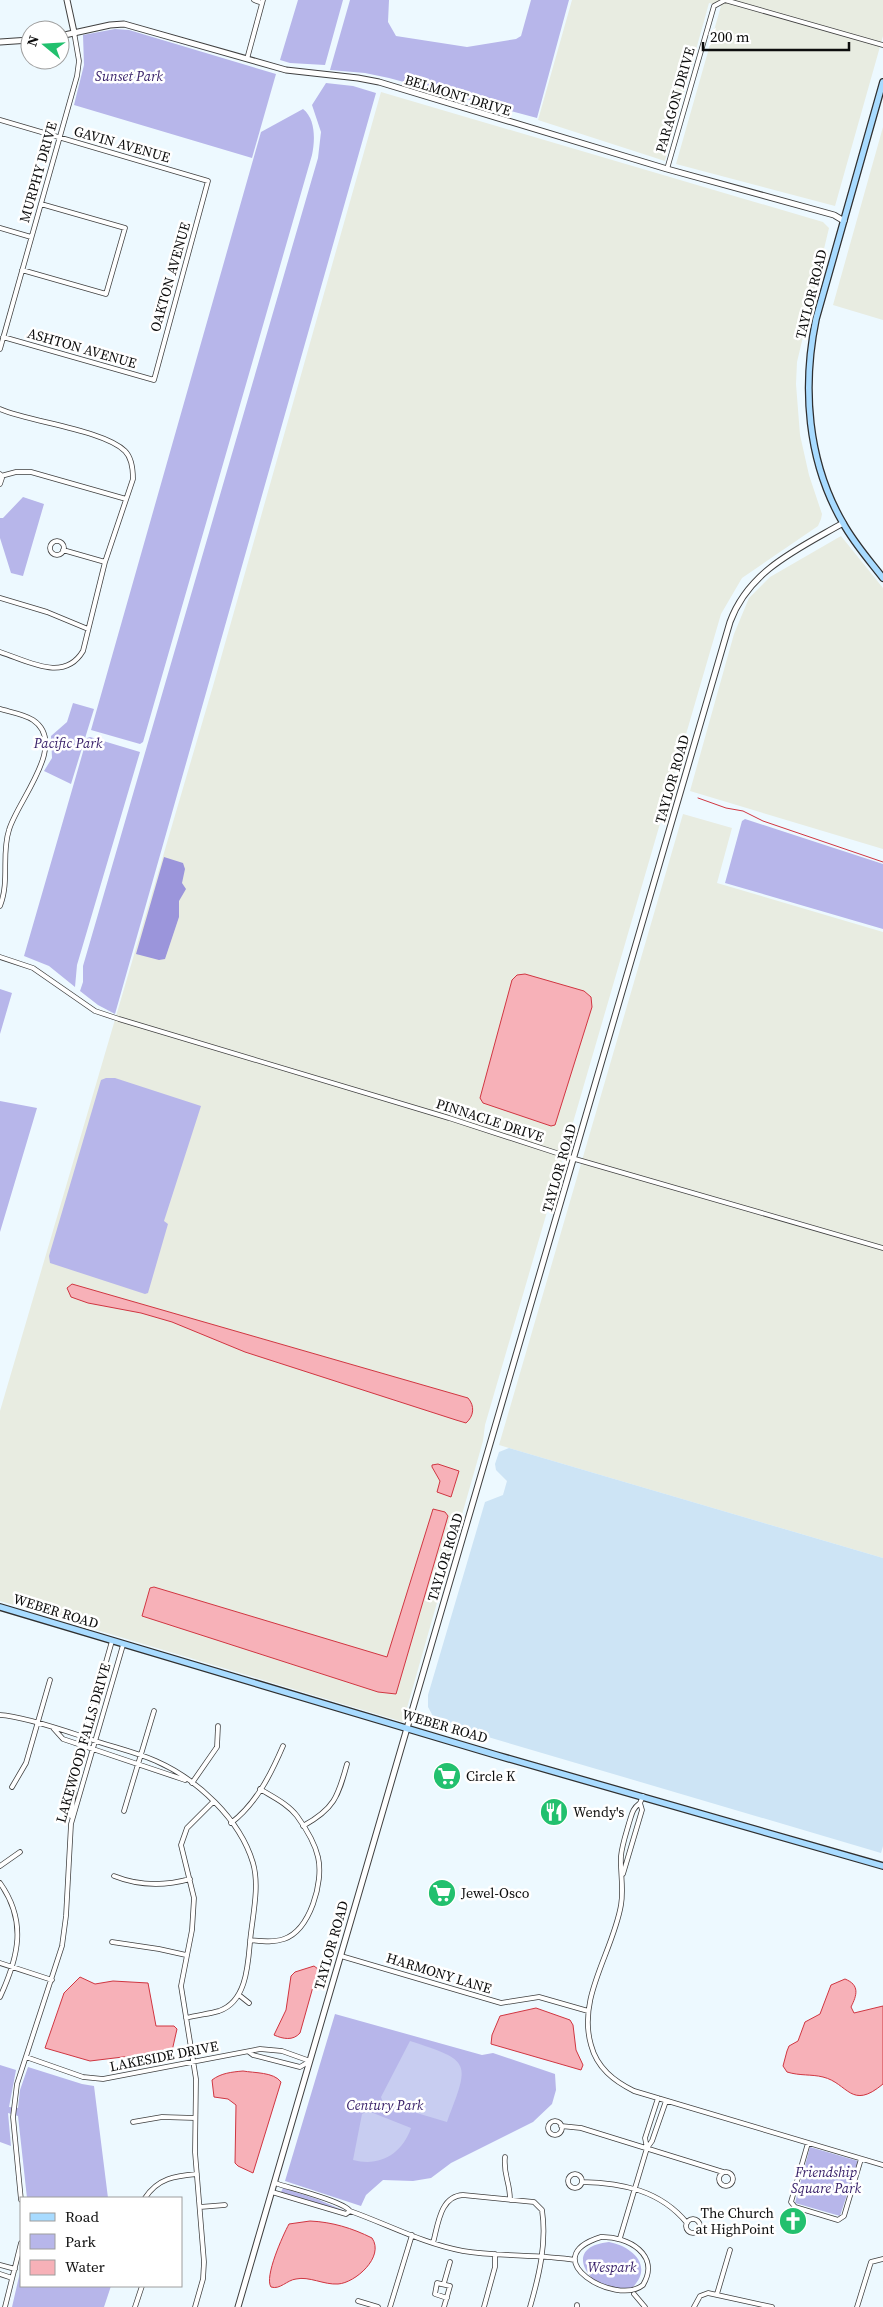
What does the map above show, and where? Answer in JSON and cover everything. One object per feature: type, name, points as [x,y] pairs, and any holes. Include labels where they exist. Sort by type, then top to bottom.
[{"type":"main road","name":"TAYLOR ROAD","points":[[843,523],[822,477],[812,434],[808,392],[810,354],[816,319],[883,82]]},
{"type":"main road","points":[[843,523],[883,578]]},
{"type":"main road","name":"WEBER ROAD","points":[[0,1607],[407,1728],[883,1866]]},
{"type":"street","name":"MURPHY DRIVE","points":[[0,348],[79,61],[67,0]]},
{"type":"street","points":[[247,59],[263,1],[254,0]]},
{"type":"street","name":"PARAGON DRIVE","points":[[667,169],[714,6],[725,0],[883,44]]},
{"type":"street","name":"BELMONT DRIVE","points":[[70,33],[114,24],[124,24],[296,72],[366,79],[667,169],[834,215],[844,221]]},
{"type":"street","points":[[0,42],[20,41]]},
{"type":"street","name":"GAVIN AVENUE","points":[[0,120],[208,181]]},
{"type":"street","name":"OAKTON AVENUE","points":[[154,380],[208,181]]},
{"type":"street","points":[[22,270],[106,294],[126,228],[41,204]]},
{"type":"street","points":[[0,228],[31,237]]},
{"type":"street","name":"ASHTON AVENUE","points":[[4,337],[154,380]]},
{"type":"street","points":[[0,408],[18,416],[106,439],[126,452],[133,471],[133,480],[105,562],[83,650],[77,661],[68,666],[49,667],[0,652]]},
{"type":"street","points":[[0,484],[1,475],[31,472],[126,500]]},
{"type":"street","name":"TAYLOR ROAD","points":[[238,2307],[575,1159],[732,614],[747,589],[771,566],[843,523]]},
{"type":"street","points":[[63,550],[105,562]]},
{"type":"street","points":[[0,598],[47,612],[88,629]]},
{"type":"street","points":[[0,709],[32,719],[43,732],[46,740],[41,765],[8,830],[0,906]]},
{"type":"street","name":"PINNACLE DRIVE","points":[[0,957],[34,968],[94,1011],[447,1118],[575,1159],[883,1248]]},
{"type":"street","points":[[71,1824],[73,1785],[84,1737],[112,1641]]},
{"type":"street","name":"LAKEWOOD FALLS DRIVE","points":[[21,2197],[13,2101],[52,1980],[66,1928],[71,1824],[123,1644]]},
{"type":"street","points":[[12,1787],[26,1763],[50,1680]]},
{"type":"street","points":[[124,1811],[154,1711]]},
{"type":"street","points":[[0,1715],[84,1737],[141,1755],[168,1767],[191,1782],[213,1802],[231,1823],[250,1856],[254,1871],[248,1964],[239,1995],[231,2004],[220,2010],[186,2018]]},
{"type":"street","points":[[191,1782],[217,1747],[218,1726]]},
{"type":"street","points":[[52,1728],[63,1739],[191,1782]]},
{"type":"street","points":[[231,1823],[247,1810],[273,1770],[284,1746]]},
{"type":"street","points":[[303,1826],[324,1814],[332,1804],[347,1764]]},
{"type":"street","points":[[250,1940],[283,1940],[295,1934],[306,1920],[318,1882],[320,1866],[317,1853],[303,1826],[293,1812],[260,1789]]},
{"type":"street","points":[[623,1874],[621,1870],[622,1844],[634,1808],[640,1804],[643,1796]]},
{"type":"street","points":[[195,2307],[204,2271],[197,2174],[196,2079],[181,1986],[194,1906],[190,1878],[181,1851],[183,1837],[190,1824],[213,1802]]},
{"type":"street","points":[[640,1804],[642,1810],[623,1874],[622,1903],[616,1929],[592,1992],[588,2011],[590,2045],[596,2060],[608,2075],[634,2091],[883,2166]]},
{"type":"street","points":[[0,1866],[20,1852]]},
{"type":"street","points":[[114,1876],[126,1881],[158,1884],[190,1878]]},
{"type":"street","points":[[0,1883],[14,1905],[17,1919],[17,1946],[0,1996]]},
{"type":"street","points":[[112,1942],[160,1949],[186,1956]]},
{"type":"street","name":"HARMONY LANE","points":[[341,1956],[501,2004],[539,1996],[588,2011]]},
{"type":"street","points":[[0,1962],[52,1980]]},
{"type":"street","points":[[239,1995],[249,2003]]},
{"type":"street","name":"LAKESIDE DRIVE","points":[[26,2057],[83,2077],[102,2079],[249,2052],[254,2049],[275,2049],[310,2061]]},
{"type":"street","name":"LAKESIDE DRIVE","points":[[249,2052],[253,2055],[300,2067],[310,2061]]},
{"type":"street","points":[[647,2148],[645,2138],[658,2098]]},
{"type":"street","points":[[620,2238],[647,2148],[652,2141],[666,2101]]},
{"type":"street","points":[[132,2122],[162,2117],[195,2118]]},
{"type":"street","points":[[562,2126],[571,2125],[723,2172]]},
{"type":"street","points":[[808,2143],[791,2202],[795,2207],[838,2220],[844,2216],[861,2159]]},
{"type":"street","points":[[505,2156],[503,2170],[509,2183],[510,2200]]},
{"type":"street","points":[[146,2197],[160,2182],[174,2176],[197,2174]]},
{"type":"street","points":[[582,2182],[612,2183],[636,2189],[670,2206],[687,2223]]},
{"type":"street","points":[[274,2183],[331,2201],[348,2208],[350,2211],[433,2243],[462,2250],[496,2254],[541,2255],[574,2260]]},
{"type":"street","points":[[272,2192],[346,2214],[350,2211]]},
{"type":"street","points":[[433,2243],[445,2204],[453,2197],[463,2195],[534,2202],[542,2210],[541,2255],[540,2270],[530,2307]]},
{"type":"street","points":[[200,2207],[225,2205]]},
{"type":"street","points":[[390,2307],[412,2235]]},
{"type":"street","points":[[580,2278],[574,2260],[579,2249],[595,2239],[620,2238],[639,2248],[648,2268],[645,2282],[634,2294],[628,2297]]},
{"type":"street","points":[[6,2307],[20,2247]]},
{"type":"street","points":[[717,2294],[730,2250]]},
{"type":"street","points":[[484,2307],[495,2267],[496,2254]]},
{"type":"street","points":[[857,2307],[871,2262],[883,2259]]},
{"type":"street","points":[[444,2283],[450,2262]]},
{"type":"street","points":[[0,2264],[15,2268]]},
{"type":"street","points":[[0,2274],[12,2278]]},
{"type":"street","points":[[444,2307],[447,2298],[450,2286],[444,2283],[437,2283],[434,2293],[447,2298]]},
{"type":"street","points":[[135,2307],[142,2287]]},
{"type":"street","points":[[694,2307],[700,2296],[708,2293],[772,2307]]},
{"type":"street","points":[[634,2294],[645,2307]]},
{"type":"street","points":[[358,2301],[378,2307]]},
{"type":"shaded area","points":[[572,0],[883,0],[883,36],[835,206],[676,164],[721,6],[709,3],[665,161],[538,120]]},
{"type":"shaded area","points":[[381,92],[823,222],[829,228],[797,362],[796,384],[800,435],[809,475],[822,514],[821,519],[818,526],[742,578],[721,614],[485,1425],[483,1441],[403,1722],[0,1601],[0,1411],[213,686]]},
{"type":"shaded area","points":[[883,127],[883,320],[833,305]]},
{"type":"shaded area","points":[[841,536],[883,588],[883,849],[690,791],[734,634],[749,598],[770,577]]},
{"type":"shaded area","points":[[683,814],[732,828],[717,883],[883,932],[883,1558],[499,1445]]},
{"type":"shaded area","points":[[164,857],[183,863],[185,869],[182,883],[186,889],[179,901],[179,917],[165,959],[159,960],[136,954]]},
{"type":"shaded area","points":[[509,1448],[883,1558],[883,1846],[881,1853],[444,1724],[434,1718],[428,1707],[428,1695],[485,1502],[503,1495],[507,1481],[496,1470],[495,1464],[499,1452]]},
{"type":"shaded area","points":[[410,2041],[445,2054],[455,2060],[460,2066],[462,2075],[460,2087],[447,2122],[383,2103],[381,2097]]},
{"type":"shaded area","points":[[368,2111],[411,2128],[402,2145],[389,2156],[372,2162],[353,2160],[362,2114]]},
{"type":"green space","points":[[298,0],[343,0],[325,65],[290,63],[280,60]]},
{"type":"green space","points":[[350,0],[389,0],[388,22],[396,36],[467,47],[516,39],[521,36],[531,0],[569,0],[537,118],[389,78],[365,73],[330,70]]},
{"type":"green space","name":"Sunset Park","points":[[115,29],[129,30],[276,74],[252,158],[74,105],[84,65],[83,35]]},
{"type":"green space","points":[[326,83],[353,86],[376,93],[115,1014],[98,1005],[80,991],[83,982],[83,966],[318,158],[321,132],[312,105]]},
{"type":"green space","points":[[303,109],[310,118],[314,130],[312,155],[143,742],[140,744],[91,730],[261,132]]},
{"type":"green space","points":[[23,497],[44,504],[23,576],[11,573],[0,538],[0,518],[3,518]]},
{"type":"green space","name":"Pacific Park","points":[[73,703],[94,709],[71,784],[44,771],[52,758],[51,736],[67,722]]},
{"type":"green space","points":[[90,737],[140,752],[77,965],[75,987],[49,966],[24,956],[87,738]]},
{"type":"green space","points":[[745,819],[883,864],[883,929],[725,883],[742,821]]},
{"type":"green space","points":[[0,989],[12,993],[0,1034]]},
{"type":"green space","points":[[115,1078],[201,1106],[164,1221],[168,1224],[148,1293],[145,1294],[50,1263],[49,1256],[101,1080]]},
{"type":"green space","points":[[0,1101],[37,1108],[0,1232]]},
{"type":"green space","name":"Century Park","points":[[335,2014],[482,2055],[493,2053],[555,2074],[556,2090],[552,2104],[533,2122],[451,2163],[431,2178],[413,2181],[383,2180],[366,2195],[361,2206],[285,2181]]},
{"type":"green space","points":[[0,2065],[16,2070],[9,2107],[18,2108],[20,2090],[28,2067],[94,2086],[108,2197],[27,2197],[18,2116],[8,2113],[11,2146],[0,2142]]},
{"type":"green space","name":"Friendship Square Park","points":[[810,2147],[858,2161],[840,2216],[795,2203]]},
{"type":"green space","points":[[283,2188],[317,2199],[347,2212],[281,2192]]},
{"type":"green space","name":"Wespark","points":[[609,2242],[632,2252],[637,2258],[641,2271],[639,2279],[633,2287],[622,2291],[610,2289],[598,2283],[589,2274],[584,2264],[584,2254],[592,2246]]},
{"type":"green space","points":[[20,2272],[20,2287],[111,2287],[104,2307],[12,2307]]},
{"type":"water","points":[[525,974],[584,991],[591,997],[592,1007],[555,1125],[551,1126],[483,1103],[480,1098],[512,980],[517,975]]},
{"type":"water","points":[[72,1284],[468,1398],[473,1408],[472,1414],[466,1423],[245,1352],[172,1322],[141,1313],[88,1303],[71,1297],[67,1288]]},
{"type":"water","points":[[438,1464],[459,1471],[451,1497],[437,1492],[440,1481],[432,1465]]},
{"type":"water","points":[[433,1509],[445,1512],[448,1516],[396,1694],[378,1692],[142,1616],[150,1588],[154,1587],[387,1657]]},
{"type":"water","points":[[314,1966],[318,1969],[300,2033],[297,2036],[288,2038],[274,2035],[286,2010],[291,1976],[295,1972]]},
{"type":"water","points":[[80,1977],[95,1984],[113,1981],[148,1983],[156,2026],[174,2026],[177,2029],[172,2051],[90,2061],[45,2048],[64,1993]]},
{"type":"water","points":[[845,1979],[850,1981],[855,1987],[856,1994],[851,2007],[854,2013],[883,2006],[883,2084],[864,2095],[850,2093],[823,2077],[787,2072],[783,2066],[789,2046],[798,2041],[805,2022],[820,2014],[831,1985]]},
{"type":"water","points":[[536,2008],[570,2020],[573,2025],[576,2050],[583,2065],[581,2070],[491,2044],[492,2035],[500,2016]]},
{"type":"water","points":[[243,2071],[274,2076],[281,2082],[253,2173],[235,2163],[236,2105],[228,2099],[214,2097],[212,2080],[223,2074]]},
{"type":"water","points":[[310,2221],[342,2226],[372,2238],[375,2245],[375,2253],[371,2261],[360,2274],[345,2283],[333,2284],[301,2278],[274,2288],[271,2287],[270,2274],[272,2266],[289,2224]]},
{"type":"waterway","points":[[698,798],[726,808],[743,811],[763,821],[883,862]]},
{"type":"place","name":"Circle K","points":[[447,1776]]},
{"type":"place","name":"Wendy's","points":[[554,1812]]},
{"type":"place","name":"Jewel-Osco","points":[[442,1893]]},
{"type":"place","name":"The Church at HighPoint","points":[[793,2221]]}]
